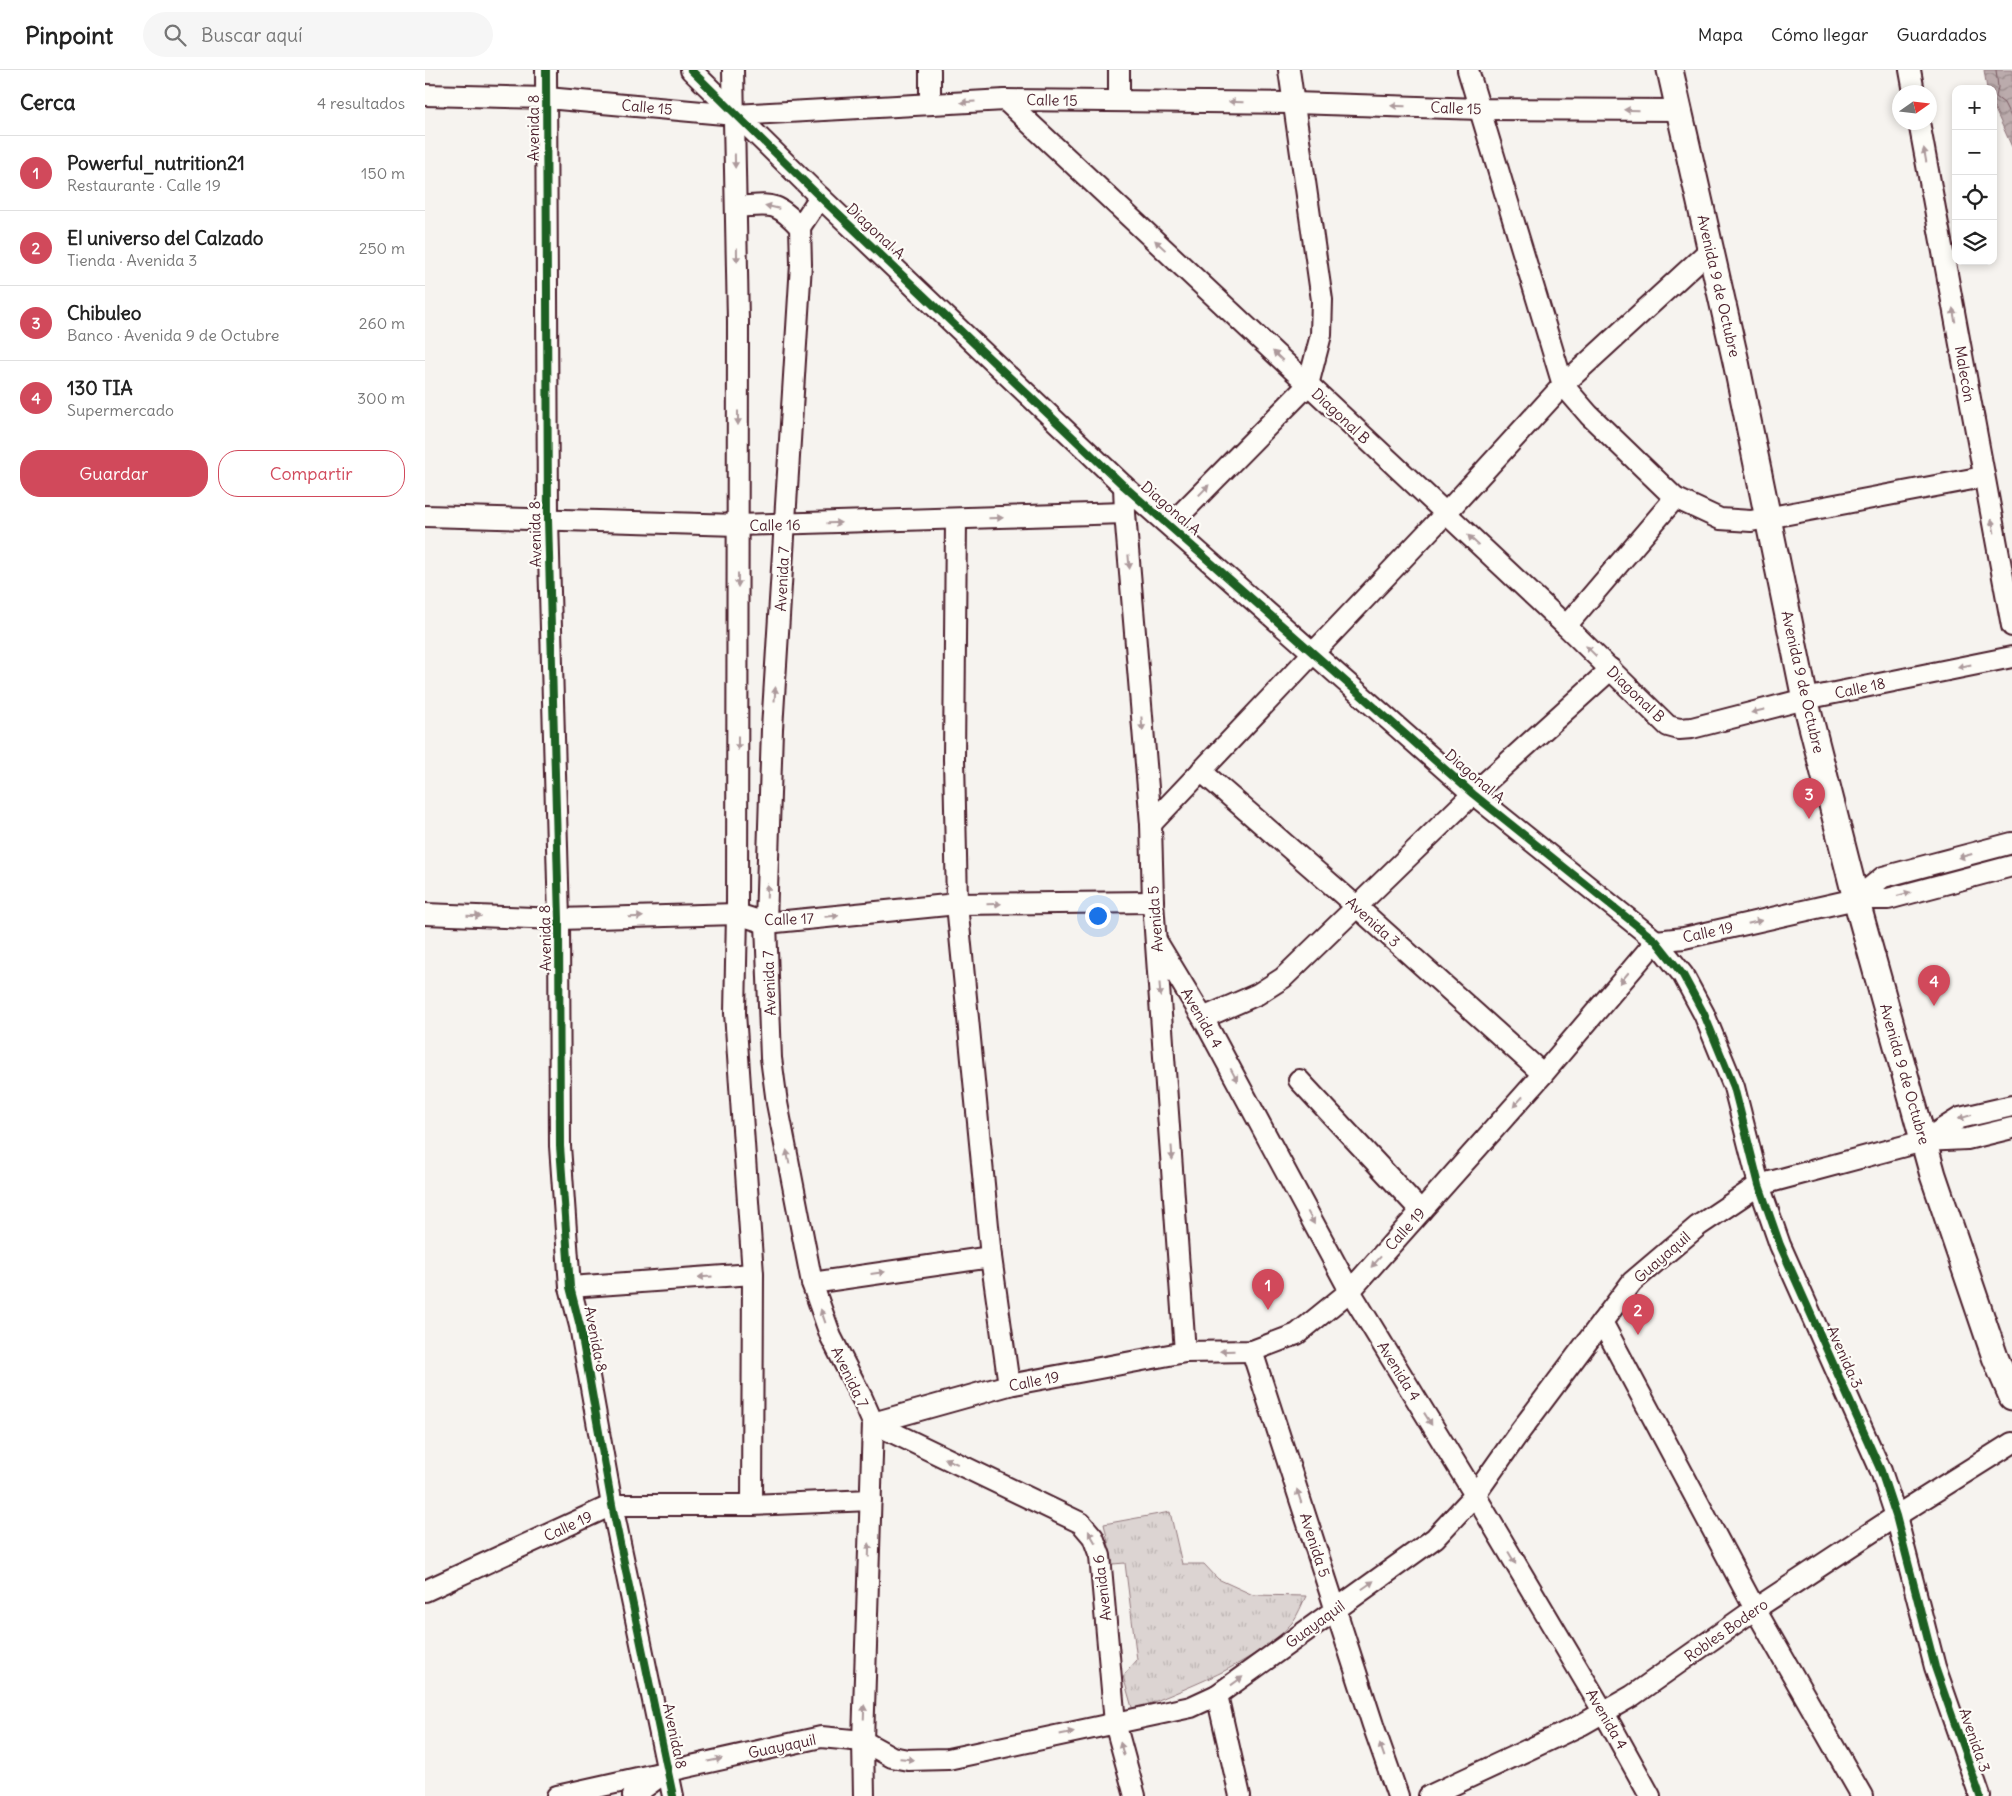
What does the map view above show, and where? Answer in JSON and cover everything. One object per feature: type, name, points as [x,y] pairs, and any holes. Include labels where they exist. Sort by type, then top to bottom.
[{"type":"main road","name":"Avenida 9 de Octubre","points":[[1670,70],[1711,249],[1848,901],[1923,1141],[1995,1357],[2012,1397]]},
{"type":"street","name":"Avenida 8","points":[[546,70],[548,519],[559,919],[560,1146],[570,1287],[580,1326],[612,1505],[673,1796]]},
{"type":"street","name":"Diagonal A","points":[[691,70],[820,197],[1125,486],[1473,794],[1656,941]]},
{"type":"street","points":[[733,70],[735,115],[738,525],[735,1013],[753,1274],[752,1505]]},
{"type":"street","points":[[930,70],[930,104]]},
{"type":"street","points":[[1119,70],[1119,101]]},
{"type":"street","points":[[1170,525],[1308,384],[1321,335],[1322,300],[1289,70]]},
{"type":"street","points":[[1468,70],[1563,385],[1589,415],[1675,498],[1721,519],[1751,521],[1983,477]]},
{"type":"street","points":[[1910,70],[1913,85]]},
{"type":"street","name":"Calle 15","points":[[425,95],[547,98],[735,115],[1005,100],[1679,110]]},
{"type":"street","name":"Diagonal B","points":[[1005,100],[1566,626],[1668,726],[1679,729]]},
{"type":"street","name":"Malecón","points":[[1920,130],[2012,626]]},
{"type":"street","points":[[736,207],[769,205],[784,210],[800,227],[820,197]]},
{"type":"street","name":"Avenida 7","points":[[800,227],[801,264],[772,729],[766,923],[772,1067],[777,1103],[812,1283],[831,1337],[863,1398],[873,1423],[863,1741],[864,1796]]},
{"type":"street","points":[[1151,824],[1445,514],[1563,385],[1711,249]]},
{"type":"street","name":"Avenida 5","points":[[1125,486],[1125,513],[1151,824],[1153,902],[1185,1352]]},
{"type":"street","points":[[1566,626],[1675,498]]},
{"type":"street","name":"Calle 16","points":[[425,516],[785,525],[1125,513]]},
{"type":"street","points":[[955,519],[954,759],[957,904],[991,1257],[1009,1385]]},
{"type":"street","name":"Calle 18","points":[[1679,729],[1692,728],[1805,699],[2012,656]]},
{"type":"street","points":[[1203,1018],[1258,994],[1283,978],[1473,794],[1611,669]]},
{"type":"street","name":"Avenida 3","points":[[1201,772],[1356,906],[1543,1074]]},
{"type":"street","name":"Calle 19","points":[[1848,901],[1883,877],[2012,843]]},
{"type":"street","name":"Calle 19","points":[[873,1423],[1009,1385],[1185,1352],[1252,1350],[1297,1334],[1350,1291],[1543,1074],[1656,941],[1684,938],[1848,901],[1887,899],[2012,866]]},
{"type":"street","name":"Calle 17","points":[[425,914],[559,919],[737,914],[766,923],[957,904],[1153,902]]},
{"type":"street","name":"Avenida 3","points":[[1656,941],[1683,975],[1704,1014],[1733,1087],[1759,1185],[1780,1245],[1881,1471],[1896,1516],[1935,1667],[1980,1796]]},
{"type":"street","name":"Avenida 4","points":[[1157,942],[1203,1018],[1350,1291],[1475,1495],[1603,1711],[1650,1796]]},
{"type":"street","points":[[1299,1080],[1421,1211]]},
{"type":"street","name":"Guayaquil","points":[[1923,1141],[1960,1118],[2012,1106]]},
{"type":"street","name":"Guayaquil","points":[[557,1796],[821,1737],[863,1741],[893,1758],[908,1760],[948,1759],[1191,1707],[1217,1695],[1435,1538],[1475,1495],[1601,1322],[1633,1282],[1698,1226],[1759,1185],[1923,1141],[1967,1139],[2012,1128]]},
{"type":"street","points":[[812,1283],[991,1257]]},
{"type":"street","points":[[570,1287],[753,1274]]},
{"type":"street","points":[[1601,1322],[1755,1609],[1861,1796]]},
{"type":"street","name":"Avenida 5","points":[[1252,1350],[1373,1725],[1398,1796]]},
{"type":"street","name":"Avenida 6","points":[[873,1423],[1081,1523],[1093,1537],[1100,1556],[1115,1723],[1135,1796]]},
{"type":"street","name":"Robles Bodero","points":[[1429,1796],[1581,1725],[1632,1696],[1755,1609],[1896,1516],[2012,1443]]},
{"type":"street","name":"Calle 19","points":[[425,1591],[612,1505],[752,1505],[871,1500]]},
{"type":"street","points":[[1217,1695],[1240,1796]]},
{"type":"street","points":[[633,1796],[668,1771]]},
{"type":"green space","points":[[1170,1512],[1182,1564],[1204,1564],[1218,1579],[1253,1595],[1306,1596],[1292,1623],[1277,1638],[1259,1651],[1218,1674],[1133,1711],[1123,1676],[1137,1660],[1125,1563],[1113,1564],[1104,1524]]},
{"type":"water","points":[[1984,70],[2012,70],[2012,147],[1997,114],[1997,85],[1986,85]]},
{"type":"cycle path","points":[[546,70],[548,519],[559,919],[560,1146],[570,1287],[580,1326],[612,1505],[673,1796]]},
{"type":"cycle path","points":[[691,70],[820,197],[1124,486],[1473,794],[1656,941],[1683,975],[1704,1014],[1734,1087],[1759,1185],[1780,1245],[1881,1471],[1896,1516],[1935,1667],[1980,1796]]},
{"type":"place","name":"Chibuleo","points":[[1809,819]]},
{"type":"place","name":"130 TIA","points":[[1934,1006]]},
{"type":"place","name":"Powerful_nutrition21","points":[[1268,1310]]},
{"type":"place","name":"El universo del Calzado","points":[[1638,1335]]}]
